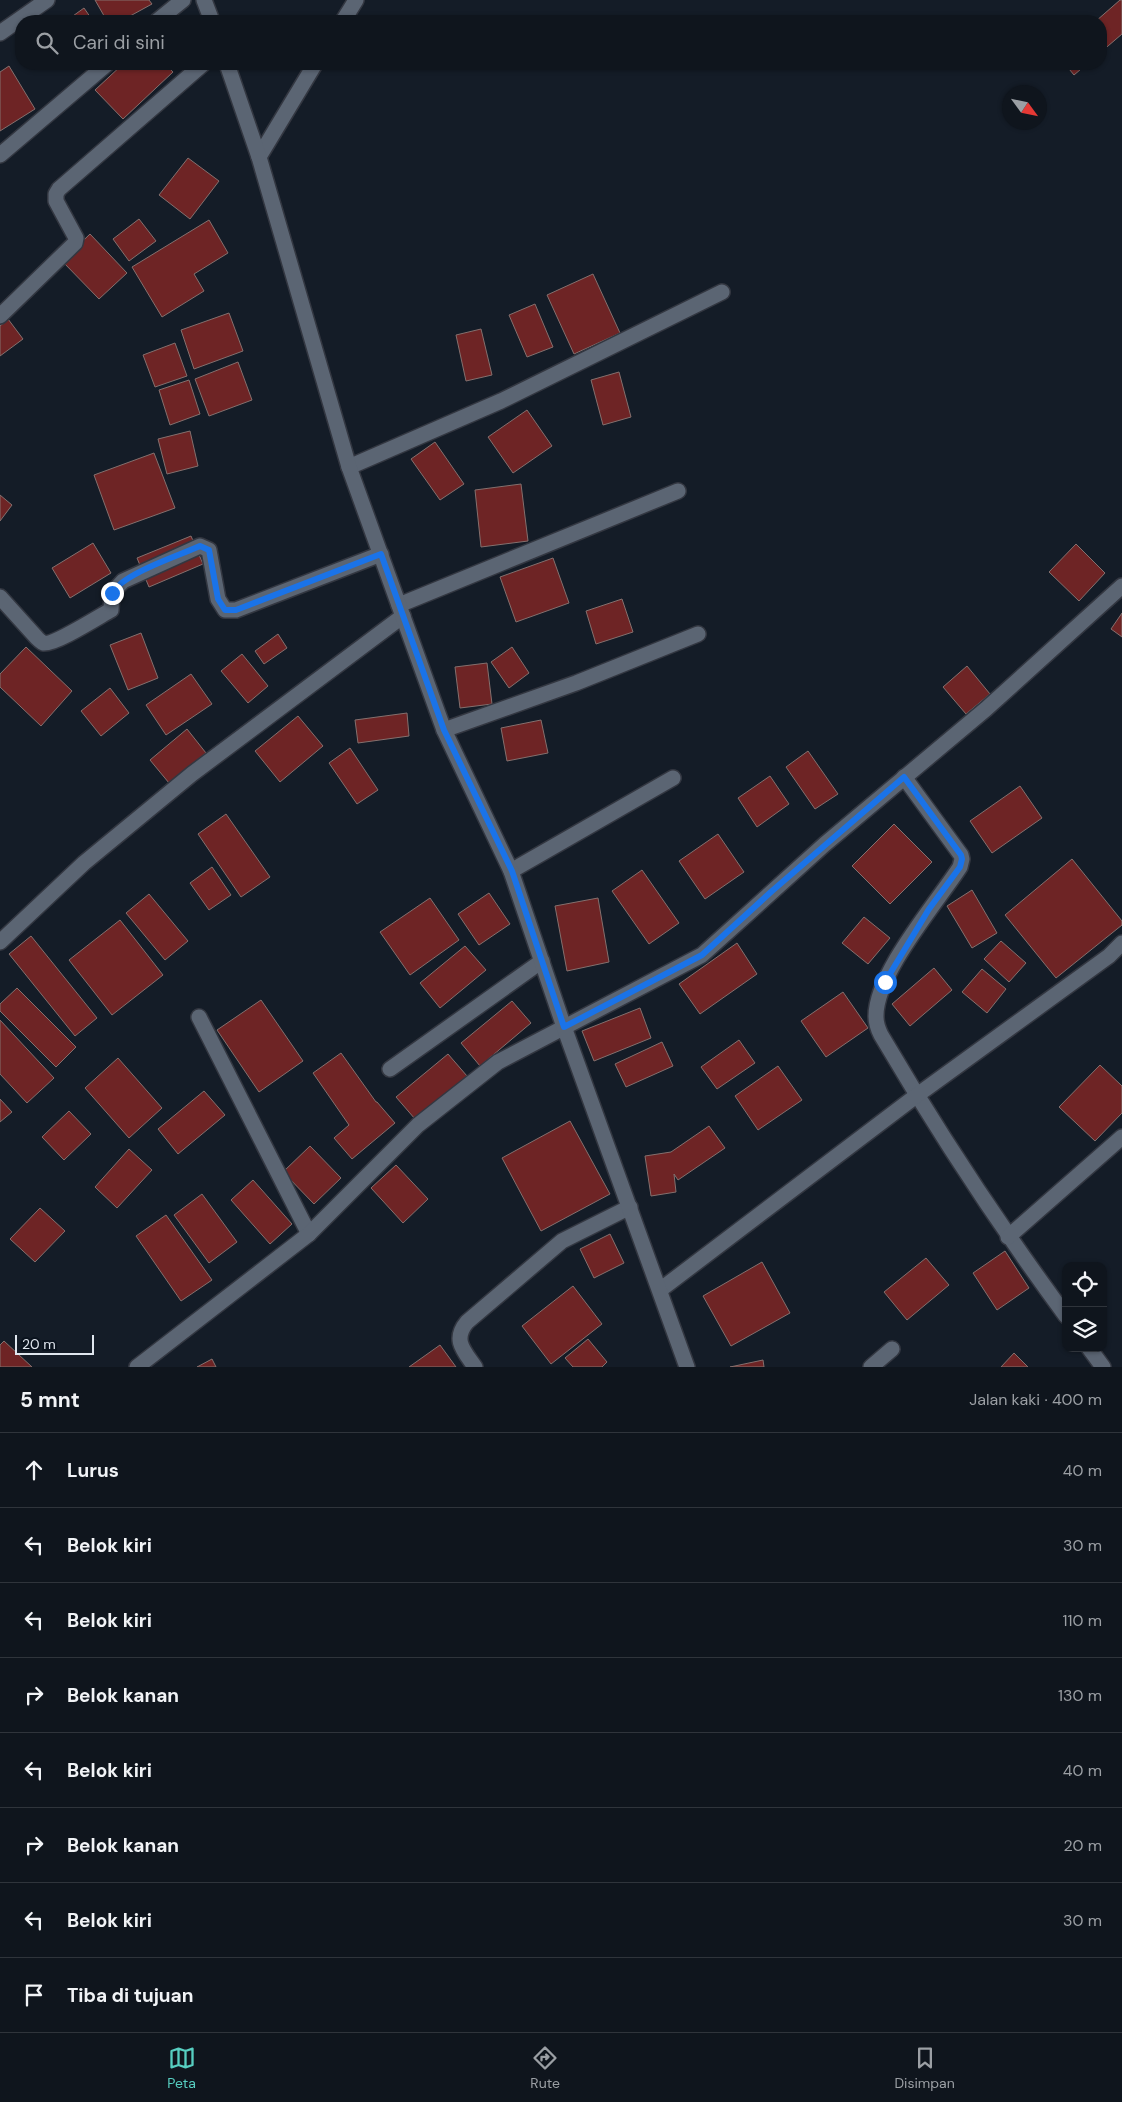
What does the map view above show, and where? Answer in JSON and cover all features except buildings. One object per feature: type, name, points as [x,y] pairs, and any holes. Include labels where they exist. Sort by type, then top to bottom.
[{"type":"street","points":[[26,15],[47,0]]},
{"type":"street","points":[[165,15],[182,0]]},
{"type":"street","points":[[204,0],[210,15]]},
{"type":"street","points":[[347,15],[356,0]]},
{"type":"street","points":[[0,33],[15,22]]},
{"type":"street","points":[[0,155],[100,70]]},
{"type":"street","points":[[0,316],[75,243],[76,238],[56,201],[56,194],[59,189],[196,70]]},
{"type":"street","points":[[229,70],[259,157],[349,466],[444,730],[512,871],[564,1027],[687,1367]]},
{"type":"street","points":[[259,157],[311,70]]},
{"type":"street","points":[[349,466],[501,401],[722,292]]},
{"type":"street","points":[[0,942],[84,862],[192,774],[401,611],[678,491]]},
{"type":"street","points":[[0,596],[42,643],[49,643],[81,628],[111,610],[112,593],[123,581],[200,546],[209,550],[218,599],[225,610],[236,610],[381,554]]},
{"type":"street","points":[[137,1367],[309,1234],[418,1124],[498,1062],[702,955],[812,855],[986,709],[1122,586]]},
{"type":"street","points":[[444,730],[576,683],[698,634]]},
{"type":"street","points":[[904,777],[962,859],[957,872],[929,909],[889,975],[877,1008],[876,1018],[880,1035],[916,1096],[1008,1237],[1062,1311]]},
{"type":"street","points":[[512,871],[673,778]]},
{"type":"street","points":[[660,1290],[916,1096],[1108,956],[1122,943]]},
{"type":"street","points":[[390,1069],[542,961]]},
{"type":"street","points":[[199,1017],[309,1234]]},
{"type":"street","points":[[1008,1237],[1122,1137]]},
{"type":"street","points":[[475,1367],[459,1339],[459,1333],[467,1322],[557,1244],[630,1207]]},
{"type":"street","points":[[871,1367],[892,1348]]},
{"type":"street","points":[[1092,1352],[1103,1367]]},
{"type":"route","points":[[112,593],[116,587],[130,577],[200,546],[209,550],[218,599],[225,610],[236,610],[381,554],[444,730],[512,871],[564,1027],[702,955],[825,844],[904,777],[962,859],[957,872],[929,909],[885,982]]}]
